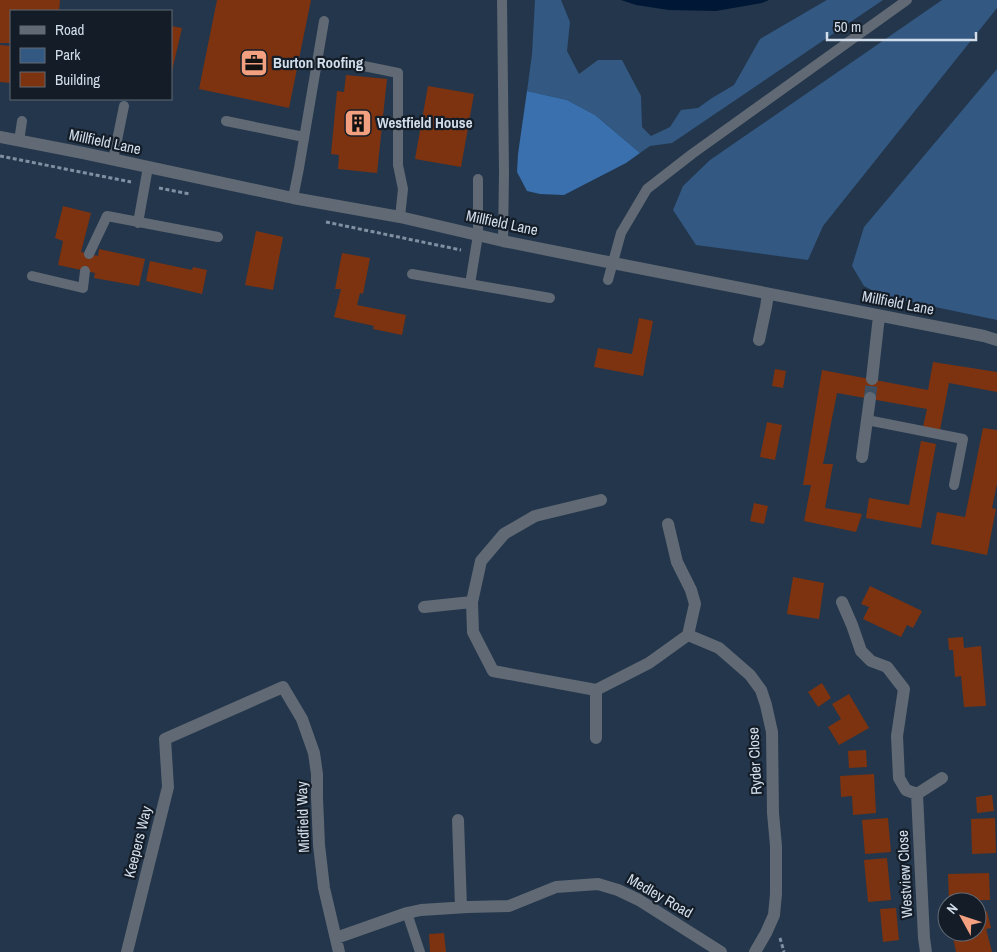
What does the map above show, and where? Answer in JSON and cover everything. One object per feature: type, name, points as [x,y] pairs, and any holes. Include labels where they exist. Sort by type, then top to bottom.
[{"type":"street","name":"Millfield Lane","points":[[0,137],[292,198],[400,217],[503,241],[997,340]]},
{"type":"street","points":[[759,340],[768,294]]},
{"type":"street","points":[[872,379],[879,316]]},
{"type":"street","points":[[862,457],[870,398]]},
{"type":"street","points":[[601,500],[535,516],[504,534],[481,561],[472,602],[473,632],[493,671],[596,690],[649,664],[688,635],[695,604],[691,590],[677,562],[668,524]]},
{"type":"street","points":[[424,607],[472,602]]},
{"type":"street","points":[[842,602],[861,651],[871,660],[887,667],[904,689],[897,736],[899,778],[906,790],[917,794],[942,778]]},
{"type":"street","name":"Ryder Close","points":[[688,635],[719,648],[750,675],[761,690],[772,732],[776,894],[774,915],[755,952]]},
{"type":"street","name":"Midfield Way","points":[[165,739],[283,687],[302,720],[314,753],[317,774],[316,797],[319,844],[324,888],[339,952]]},
{"type":"street","points":[[596,690],[596,738]]},
{"type":"street","name":"Keepers Way","points":[[127,952],[168,788],[165,739]]},
{"type":"street","name":"Westview Close","points":[[917,794],[926,952]]},
{"type":"street","points":[[458,820],[461,907]]},
{"type":"street","name":"Medley Road","points":[[336,938],[407,913],[421,910],[509,906],[556,887],[598,884],[618,890],[639,900],[722,952]]},
{"type":"lane","points":[[502,0],[503,241]]},
{"type":"lane","points":[[608,280],[621,233],[646,189],[907,0]]},
{"type":"lane","points":[[292,198],[299,168],[324,21]]},
{"type":"lane","points":[[349,63],[398,73],[398,165],[403,189],[400,217]]},
{"type":"lane","points":[[113,160],[124,106]]},
{"type":"lane","points":[[19,141],[22,121]]},
{"type":"lane","points":[[226,121],[304,137]]},
{"type":"lane","points":[[138,223],[148,167]]},
{"type":"lane","points":[[470,284],[478,235],[478,179]]},
{"type":"lane","points":[[89,254],[107,216],[218,237]]},
{"type":"lane","points":[[32,276],[83,288],[85,271]]},
{"type":"lane","points":[[412,274],[550,298]]},
{"type":"lane","points":[[867,420],[964,440],[954,485]]},
{"type":"lane","points":[[407,913],[420,952]]},
{"type":"green space","points":[[535,0],[561,0],[570,22],[567,51],[579,74],[598,60],[622,60],[641,96],[642,127],[651,136],[670,127],[681,110],[698,108],[734,85],[760,39],[827,0],[883,0],[672,143],[650,146],[640,153],[595,115],[567,100],[527,91],[532,54]]},
{"type":"green space","points":[[942,0],[997,0],[997,8],[823,226],[808,260],[696,245],[673,210],[683,186],[710,160]]},
{"type":"green space","points":[[997,69],[997,320],[883,296],[864,286],[852,266],[864,227]]},
{"type":"shaded area","points":[[621,0],[769,0],[762,3],[716,11],[669,10],[636,5]]},
{"type":"shaded area","points":[[527,91],[567,100],[595,115],[640,153],[626,163],[564,195],[540,194],[527,191],[517,172]]},
{"type":"building","points":[[0,0],[60,0],[59,10],[10,10],[10,43],[0,43]]},
{"type":"building","points":[[217,0],[311,0],[289,108],[199,89]]},
{"type":"building","points":[[172,26],[182,28],[172,71]]},
{"type":"building","points":[[0,45],[10,46],[10,83],[0,82]]},
{"type":"building","name":"Westfield House","points":[[346,75],[387,79],[377,173],[338,169],[339,155],[331,154],[337,91],[344,92]]},
{"type":"building","points":[[428,86],[474,94],[461,167],[415,159]]},
{"type":"building","points":[[63,206],[91,213],[81,252],[98,256],[99,249],[145,259],[139,286],[94,278],[95,273],[58,265],[63,241],[55,238]]},
{"type":"building","points":[[256,231],[283,237],[273,290],[245,285]]},
{"type":"building","points":[[342,253],[370,258],[363,294],[360,293],[357,305],[406,315],[402,335],[373,329],[374,326],[334,317],[341,289],[335,289]]},
{"type":"building","points":[[150,261],[192,270],[193,267],[207,270],[202,294],[146,281]]},
{"type":"building","points":[[639,318],[653,321],[643,376],[594,367],[598,348],[632,354]]},
{"type":"building","points":[[933,362],[997,372],[997,392],[949,383],[940,430],[923,427],[927,409],[837,393],[823,464],[833,464],[825,508],[862,514],[856,532],[804,521],[811,485],[803,485],[822,370],[928,390]]},
{"type":"building","points":[[775,369],[786,371],[783,388],[772,386]]},
{"type":"building","points":[[767,422],[782,425],[775,460],[760,457]]},
{"type":"building","points":[[983,428],[997,430],[997,484],[992,508],[996,509],[987,555],[931,544],[937,512],[965,517]]},
{"type":"building","points":[[921,441],[936,444],[921,528],[866,518],[869,498],[909,505]]},
{"type":"building","points":[[754,503],[768,506],[764,524],[750,521]]},
{"type":"building","points":[[793,577],[824,583],[819,619],[787,614]]},
{"type":"building","points":[[870,586],[922,611],[913,628],[907,625],[901,637],[863,619],[869,607],[861,604]]},
{"type":"building","points":[[963,637],[964,648],[981,646],[986,706],[964,707],[961,676],[955,677],[953,650],[949,650],[948,638]]},
{"type":"building","points":[[822,683],[831,698],[818,707],[808,692]]},
{"type":"building","points":[[849,694],[869,728],[839,745],[828,727],[841,719],[832,704]]},
{"type":"building","points":[[866,750],[867,767],[849,768],[848,751]]},
{"type":"building","points":[[874,774],[876,813],[853,815],[852,796],[841,797],[840,776]]},
{"type":"building","points":[[992,795],[994,811],[977,813],[976,797]]},
{"type":"building","points":[[888,818],[891,852],[865,854],[862,820]]},
{"type":"building","points":[[995,818],[996,853],[972,854],[971,819]]},
{"type":"building","points":[[887,858],[891,900],[868,902],[864,860]]},
{"type":"building","points":[[989,873],[990,900],[987,900],[987,892],[949,892],[948,874]]},
{"type":"building","points":[[896,908],[899,940],[883,942],[880,909]]},
{"type":"building","points":[[987,911],[991,928],[987,929]]},
{"type":"building","points":[[444,933],[446,952],[430,952],[429,934]]},
{"type":"building","points":[[987,933],[992,952],[956,952],[954,942],[987,942]]},
{"type":"tunnel","points":[[870,398],[872,379]]},
{"type":"place","name":"Burton Roofing","points":[[254,63]]},
{"type":"place","name":"Westfield House","points":[[358,123]]}]
